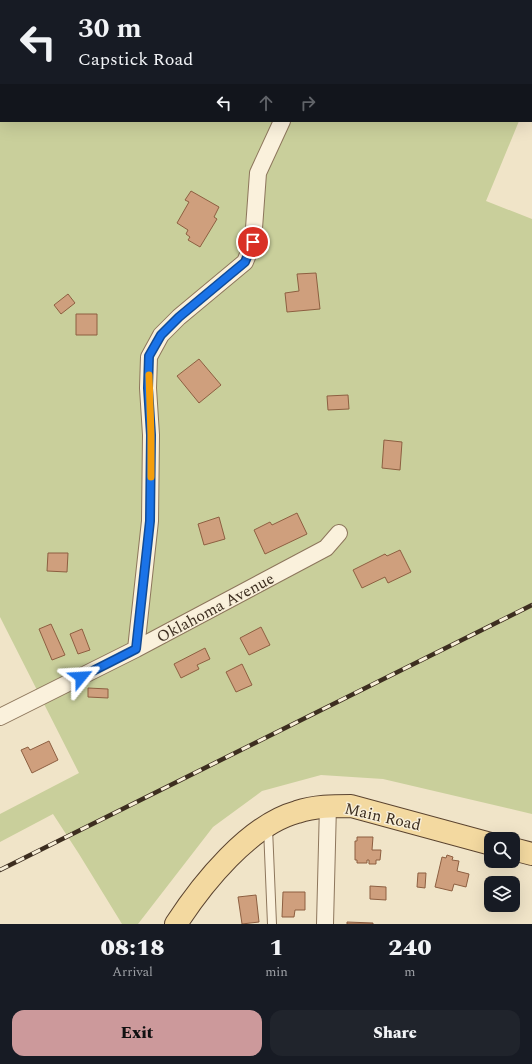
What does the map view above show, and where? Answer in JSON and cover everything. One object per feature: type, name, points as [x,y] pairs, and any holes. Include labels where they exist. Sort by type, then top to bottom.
[{"type":"main road","name":"Main Road","points":[[176,924],[201,888],[228,858],[250,838],[268,825],[296,812],[328,806],[351,806],[484,842]]},
{"type":"main road","points":[[520,851],[532,854]]},
{"type":"street","points":[[136,649],[150,521],[151,435],[148,388],[149,356],[161,335],[179,317],[245,262],[253,242],[258,173],[282,122]]},
{"type":"street","name":"Oklahoma Avenue","points":[[0,718],[136,649],[326,548],[339,533]]},
{"type":"street","points":[[325,924],[328,806]]},
{"type":"lane","points":[[268,825],[272,924]]},
{"type":"green space","points":[[0,122],[519,122],[486,201],[532,219],[532,814],[383,779],[321,775],[262,791],[213,827],[138,924],[122,924],[53,814],[0,842],[0,814],[79,773],[0,617]]},
{"type":"building","points":[[191,191],[219,207],[214,217],[217,219],[200,247],[188,240],[190,237],[186,234],[188,230],[177,223],[189,202],[185,200]]},
{"type":"building","points":[[316,273],[320,309],[287,312],[285,293],[299,291],[297,274]]},
{"type":"building","points":[[68,294],[75,303],[61,314],[54,305]]},
{"type":"building","points":[[76,314],[97,314],[97,335],[76,335]]},
{"type":"building","points":[[199,359],[221,385],[199,403],[177,376]]},
{"type":"building","points":[[348,395],[349,409],[328,410],[327,396]]},
{"type":"building","points":[[384,440],[402,442],[400,470],[382,468]]},
{"type":"building","points":[[297,513],[307,534],[265,554],[254,530],[270,522],[272,525]]},
{"type":"building","points":[[219,517],[225,539],[204,545],[198,524]]},
{"type":"building","points":[[400,550],[411,572],[388,583],[385,577],[362,588],[353,570],[385,554],[387,556]]},
{"type":"building","points":[[48,553],[68,553],[67,572],[47,571]]},
{"type":"building","points":[[51,624],[65,655],[52,660],[39,629]]},
{"type":"building","points":[[261,627],[270,645],[249,655],[240,638]]},
{"type":"building","points":[[82,629],[90,650],[78,654],[70,634]]},
{"type":"building","points":[[205,648],[210,659],[197,665],[199,669],[181,678],[174,664]]},
{"type":"building","points":[[242,664],[252,685],[236,692],[226,672]]},
{"type":"building","points":[[88,688],[108,689],[108,698],[88,697]]},
{"type":"building","points":[[49,741],[58,760],[32,773],[21,750],[28,747],[30,750]]},
{"type":"building","points":[[357,837],[373,837],[372,850],[381,850],[380,860],[376,860],[376,864],[369,864],[369,860],[367,860],[367,863],[357,863],[357,860],[355,860],[355,841],[357,841]]},
{"type":"building","points":[[447,855],[453,857],[452,860],[459,861],[457,871],[469,874],[466,887],[454,884],[452,891],[435,887],[442,857],[446,858]]},
{"type":"building","points":[[418,873],[426,873],[425,888],[417,887]]},
{"type":"building","points":[[370,886],[386,887],[386,900],[370,899]]},
{"type":"building","points":[[283,892],[305,892],[305,910],[295,910],[294,917],[282,917]]},
{"type":"building","points":[[256,895],[259,922],[242,924],[238,897]]},
{"type":"building","points":[[347,922],[373,923],[373,924],[347,924]]},
{"type":"railway","points":[[0,870],[532,605]]},
{"type":"slow traffic","points":[[149,375],[148,388],[151,435],[151,477]]},
{"type":"route","points":[[81,677],[136,649],[150,521],[151,435],[148,388],[149,356],[161,335],[179,317],[245,262],[253,242]]}]
